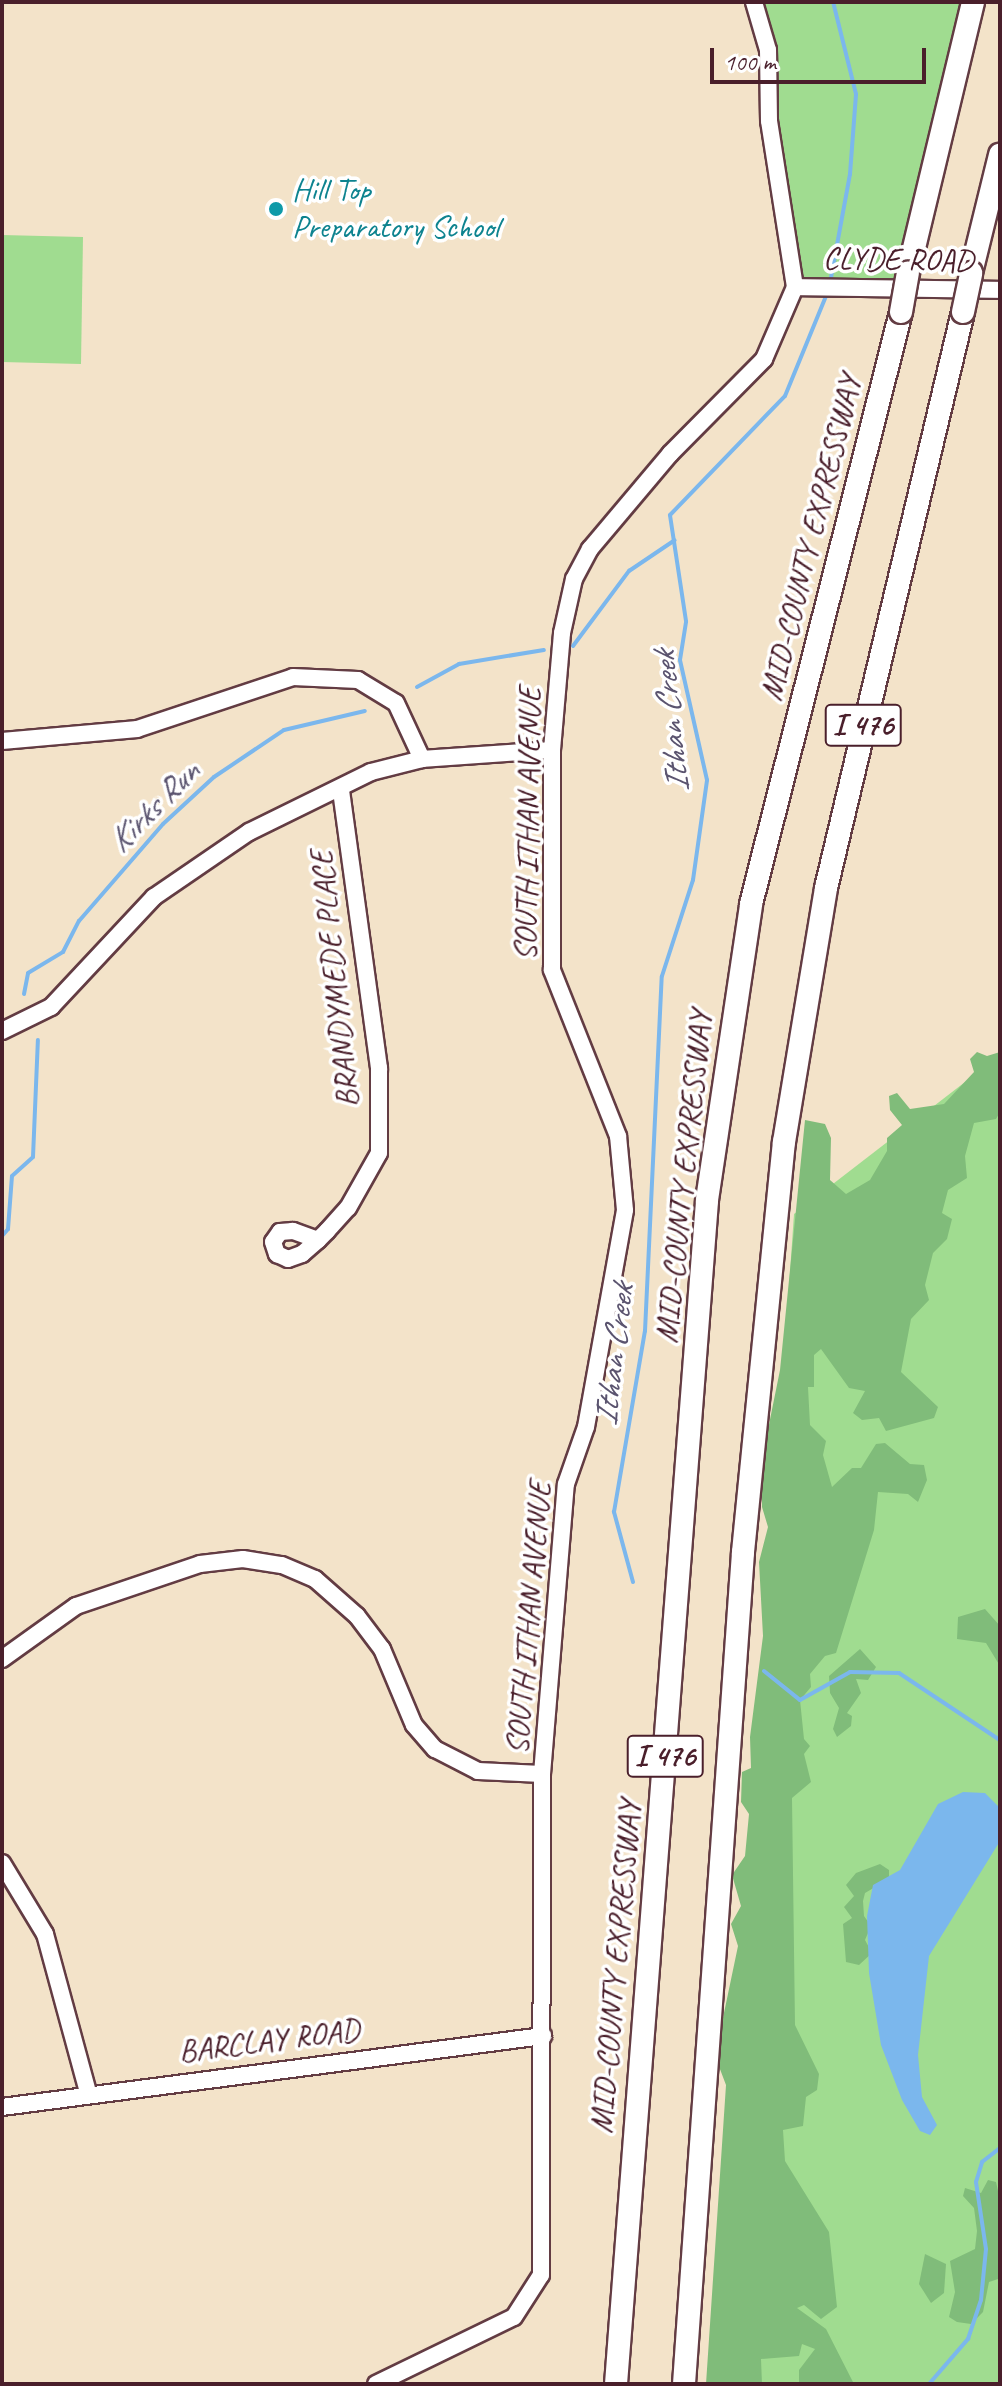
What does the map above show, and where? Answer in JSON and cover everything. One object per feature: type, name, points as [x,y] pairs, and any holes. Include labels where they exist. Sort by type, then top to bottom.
[{"type":"highway","name":"MID-COUNTY EXPRESSWAY","points":[[616,2384],[707,1200],[751,904],[901,312],[973,2]]},
{"type":"highway","name":"I 476","points":[[684,2384],[743,1552],[784,1142],[826,888],[1000,155]]},
{"type":"street","points":[[754,2],[768,50],[769,121],[795,287]]},
{"type":"street","name":"CLYDE ROAD","points":[[795,287],[1000,290]]},
{"type":"street","name":"SOUTH ITHAN AVENUE","points":[[376,2384],[514,2317],[541,2275],[542,1774],[566,1484],[586,1427],[625,1210],[618,1136],[552,970],[552,750],[564,616],[574,579],[590,549],[670,454],[764,359],[795,287]]},
{"type":"street","points":[[2,741],[137,729],[293,677],[358,680],[396,703],[422,759]]},
{"type":"street","points":[[2,1031],[51,1007],[154,897],[200,861],[371,772],[422,759],[552,750]]},
{"type":"street","name":"BRANDYMEDE PLACE","points":[[318,1240],[348,1208],[379,1153],[379,1068],[341,789]]},
{"type":"street","points":[[2,1659],[76,1606],[200,1564],[243,1559],[282,1565],[315,1579],[357,1616],[382,1649],[414,1725],[435,1749],[478,1771],[542,1774]]},
{"type":"street","points":[[2,1863],[45,1934],[88,2092]]},
{"type":"street","name":"BARCLAY ROAD","points":[[2,2107],[88,2092],[543,2036]]},
{"type":"green space","points":[[754,2],[968,2],[905,298],[795,287],[768,50]]},
{"type":"green space","points":[[2,235],[83,237],[81,364],[2,362]]},
{"type":"green space","points":[[977,1052],[987,1056],[1000,1052],[1000,1112],[996,1119],[974,1123],[965,1156],[967,1178],[948,1190],[942,1213],[952,1219],[947,1239],[933,1253],[925,1285],[929,1300],[911,1319],[901,1372],[938,1407],[934,1418],[886,1431],[879,1418],[862,1420],[853,1413],[865,1391],[849,1388],[821,1349],[814,1355],[814,1387],[808,1387],[810,1425],[826,1441],[823,1455],[832,1487],[852,1468],[861,1468],[876,1444],[885,1443],[910,1464],[924,1465],[927,1480],[918,1502],[908,1494],[878,1492],[874,1530],[836,1653],[825,1656],[810,1674],[811,1687],[800,1700],[804,1739],[810,1746],[804,1754],[811,1782],[792,1798],[795,2025],[819,2074],[817,2090],[806,2097],[803,2126],[783,2130],[785,2161],[829,2232],[837,2307],[821,2319],[804,2305],[797,2308],[826,2329],[854,2384],[799,2384],[799,2370],[815,2349],[802,2344],[799,2356],[761,2359],[762,2384],[706,2384],[726,2085],[715,2056],[738,1946],[731,1924],[741,1906],[732,1875],[745,1856],[749,1814],[741,1802],[742,1772],[751,1768],[750,1737],[763,1636],[759,1562],[768,1527],[762,1507],[762,1459],[780,1370],[805,1120],[825,1124],[831,1138],[830,1180],[846,1194],[870,1180],[887,1151],[887,1138],[902,1125],[890,1110],[889,1096],[897,1093],[910,1109],[944,1104],[974,1072],[970,1059]]},
{"type":"green space","points":[[1000,1055],[1000,2384],[713,2384],[794,1214]]},
{"type":"green space","points":[[985,1609],[1000,1626],[1000,1666],[986,1643],[957,1639],[958,1617]]},
{"type":"green space","points":[[860,1649],[876,1667],[868,1680],[856,1679],[861,1693],[847,1713],[852,1716],[851,1726],[837,1737],[833,1729],[839,1708],[830,1693],[829,1676]]},
{"type":"green space","points":[[880,1864],[889,1870],[889,1879],[865,1893],[863,1901],[864,1916],[871,1926],[865,1940],[872,1953],[859,1965],[846,1962],[843,1924],[852,1918],[844,1907],[854,1896],[846,1885],[856,1873]]},
{"type":"green space","points":[[988,2180],[996,2182],[1000,2200],[998,2279],[989,2282],[983,2312],[971,2324],[957,2322],[949,2317],[955,2292],[950,2261],[975,2249],[977,2231],[974,2208],[963,2196],[965,2188],[981,2193]]},
{"type":"green space","points":[[925,2254],[946,2264],[944,2293],[931,2303],[919,2284]]},
{"type":"water","points":[[963,1792],[985,1793],[1000,1808],[1000,1841],[929,1956],[918,2055],[922,2097],[937,2125],[930,2135],[920,2131],[902,2100],[881,2045],[869,1973],[867,1916],[873,1885],[900,1870],[938,1804]]},
{"type":"waterway","name":"Ithan Creek","points":[[830,283],[850,174],[856,94],[833,2]]},
{"type":"waterway","name":"Ithan Creek","points":[[633,1582],[614,1512],[645,1331],[662,976],[693,880],[707,780],[680,660],[686,621],[670,515],[785,396],[828,291]]},
{"type":"waterway","name":"Kirks Run","points":[[573,646],[629,571],[675,540]]},
{"type":"waterway","name":"Kirks Run","points":[[417,687],[459,664],[544,650]]},
{"type":"waterway","name":"Kirks Run","points":[[24,994],[28,973],[63,952],[79,921],[163,824],[214,777],[284,730],[365,711]]},
{"type":"waterway","name":"Kirks Run","points":[[2,1236],[8,1229],[12,1176],[33,1157],[38,1040]]},
{"type":"waterway","name":"Ithan Creek","points":[[764,1671],[800,1700],[850,1672],[899,1673],[1000,1740]]},
{"type":"waterway","name":"Ithan Creek","points":[[929,2384],[968,2339],[981,2300],[986,2249],[976,2182],[982,2162],[1000,2148]]},
{"type":"place","name":"Hill Top Preparatory School","points":[[276,209]]}]
